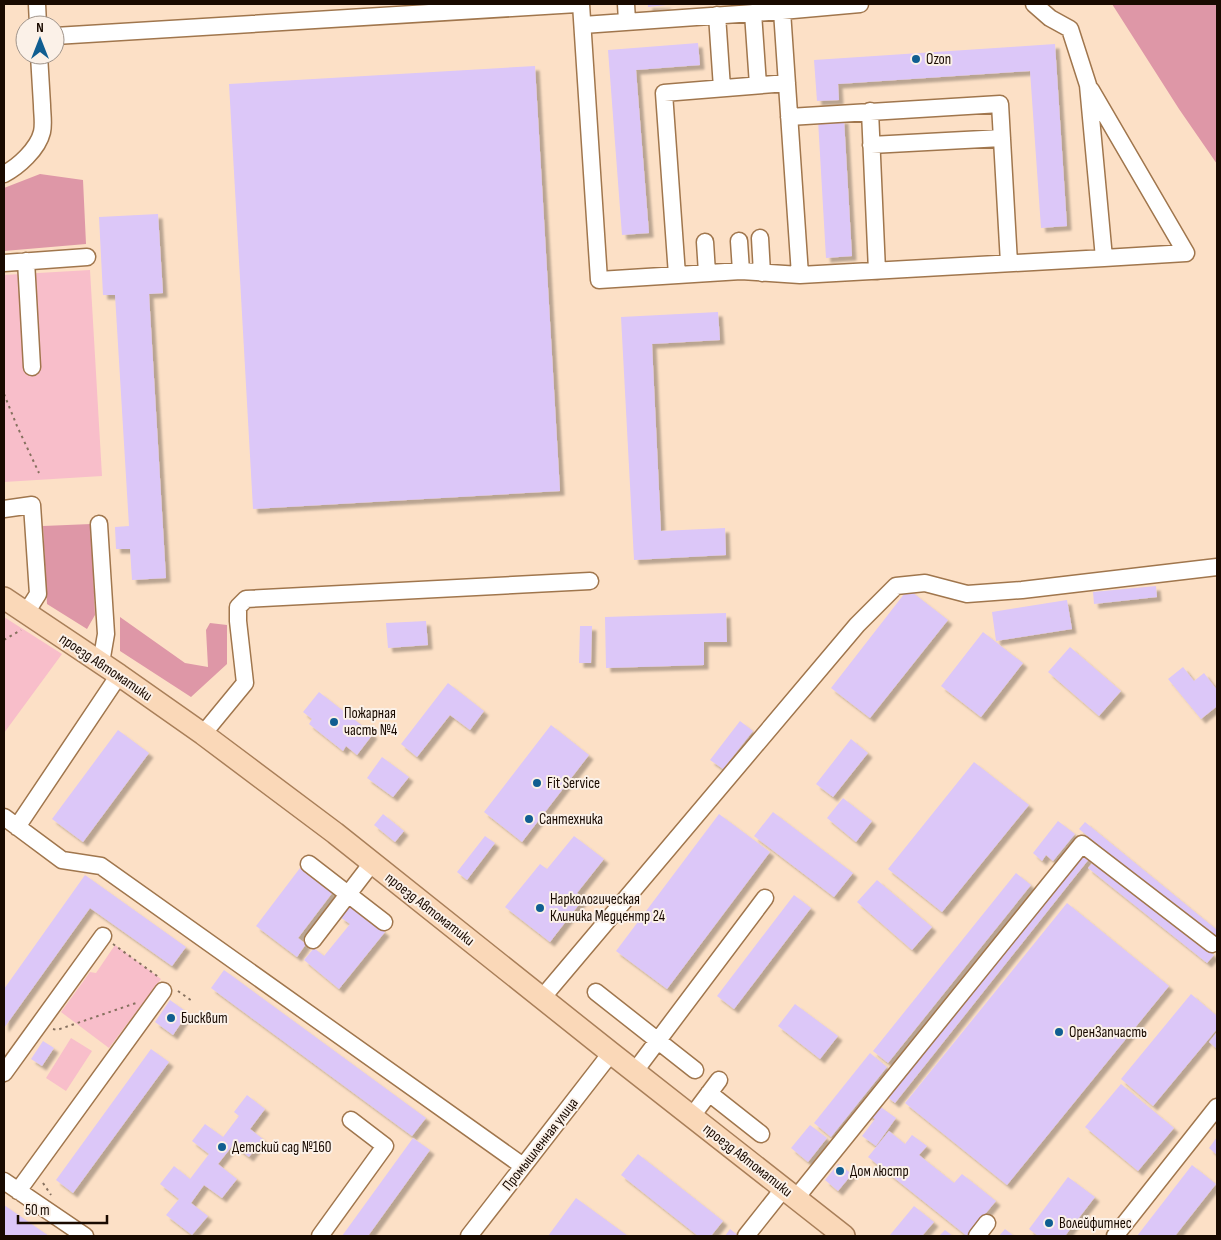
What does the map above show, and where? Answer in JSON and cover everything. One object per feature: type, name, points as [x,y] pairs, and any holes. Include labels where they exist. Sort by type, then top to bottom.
[{"type":"main road","name":"проезд Автоматики","points":[[4,598],[203,734],[335,833],[844,1236]]},
{"type":"street","points":[[65,35],[517,6],[577,4]]},
{"type":"street","points":[[581,4],[599,280],[741,270],[800,275],[1186,253],[1088,85],[1070,29],[1050,18],[1034,4]]},
{"type":"street","points":[[626,4],[627,21]]},
{"type":"street","points":[[583,25],[711,12],[753,13],[842,4],[860,4]]},
{"type":"street","points":[[782,11],[800,275]]},
{"type":"street","points":[[711,12],[722,88]]},
{"type":"street","points":[[753,13],[758,85]]},
{"type":"street","points":[[4,174],[21,162],[38,141],[42,132],[40,65]]},
{"type":"street","points":[[677,274],[664,93],[787,83]]},
{"type":"street","points":[[1088,85],[1104,258]]},
{"type":"street","points":[[789,116],[1000,104],[1009,263]]},
{"type":"street","points":[[870,111],[877,270]]},
{"type":"street","points":[[871,145],[1002,138]]},
{"type":"street","points":[[760,238],[762,273]]},
{"type":"street","points":[[738,241],[741,270]]},
{"type":"street","points":[[704,242],[707,273]]},
{"type":"street","points":[[4,263],[87,257]]},
{"type":"street","points":[[26,261],[32,367]]},
{"type":"street","points":[[4,508],[32,505],[38,594],[26,613]]},
{"type":"street","points":[[99,524],[106,634],[101,663]]},
{"type":"street","points":[[542,998],[857,625],[896,586],[925,582],[967,594],[1022,590],[1217,567]]},
{"type":"street","points":[[203,734],[245,683],[238,606],[246,599],[590,581]]},
{"type":"street","points":[[119,675],[10,822],[62,860],[101,866],[524,1166]]},
{"type":"street","points":[[746,1236],[790,1193],[1082,844],[1212,944]]},
{"type":"street","points":[[313,940],[372,863]]},
{"type":"street","points":[[308,864],[384,922]]},
{"type":"street","points":[[634,1071],[766,898]]},
{"type":"street","points":[[4,1073],[103,936]]},
{"type":"street","points":[[18,1191],[162,985]]},
{"type":"street","points":[[596,992],[695,1070]]},
{"type":"street","name":"Промышленная улица","points":[[469,1236],[611,1053]]},
{"type":"street","points":[[692,1116],[719,1080]]},
{"type":"street","points":[[709,1093],[761,1134]]},
{"type":"street","points":[[1115,1236],[1217,1107]]},
{"type":"street","points":[[320,1236],[385,1146],[351,1120]]},
{"type":"street","points":[[4,1181],[85,1236]]},
{"type":"path","points":[[4,394],[16,426],[39,473]]},
{"type":"path","points":[[103,936],[162,985],[173,987],[192,1001]]},
{"type":"path","points":[[39,1026],[57,1030],[140,1002]]},
{"type":"path","points":[[34,1168],[59,1208],[58,1218]]},
{"type":"shaded area","points":[[1112,4],[1217,4],[1217,164],[1179,109]]},
{"type":"shaded area","points":[[40,174],[83,180],[86,244],[4,251],[4,188]]},
{"type":"shaded area","points":[[90,270],[102,476],[4,482],[4,275]]},
{"type":"shaded area","points":[[91,524],[95,615],[87,629],[47,604],[43,526]]},
{"type":"shaded area","points":[[4,617],[62,654],[4,733]]},
{"type":"shaded area","points":[[120,617],[185,663],[208,667],[206,630],[210,623],[227,625],[227,664],[191,697],[120,651]]},
{"type":"shaded area","points":[[115,945],[161,979],[109,1048],[61,1012],[90,972],[96,973]]},
{"type":"shaded area","points":[[71,1038],[92,1051],[66,1091],[46,1078]]},
{"type":"building","points":[[648,4],[666,4],[667,5],[648,7]]},
{"type":"building","points":[[698,43],[700,65],[636,70],[649,233],[622,235],[608,50]]},
{"type":"building","points":[[1055,44],[1067,226],[1041,228],[1030,71],[838,84],[839,100],[817,101],[814,60]]},
{"type":"building","points":[[535,66],[560,491],[253,509],[229,84]]},
{"type":"building","points":[[844,119],[852,256],[826,258],[818,120]]},
{"type":"building","points":[[158,214],[163,293],[149,294],[166,578],[132,580],[130,549],[116,549],[115,527],[129,526],[115,295],[103,295],[99,217]]},
{"type":"building","points":[[718,312],[720,340],[652,344],[661,531],[725,528],[726,555],[634,560],[621,317]]},
{"type":"building","points":[[1156,586],[1157,597],[1094,604],[1093,592]]},
{"type":"building","points":[[908,589],[948,620],[870,718],[831,688]]},
{"type":"building","points":[[1067,600],[1072,629],[996,641],[992,612]]},
{"type":"building","points":[[726,613],[727,642],[704,642],[704,665],[606,668],[605,617]]},
{"type":"building","points":[[426,621],[428,645],[388,648],[386,623]]},
{"type":"building","points":[[580,626],[592,626],[591,663],[579,663]]},
{"type":"building","points":[[983,632],[1023,663],[981,717],[941,686]]},
{"type":"building","points":[[1070,647],[1121,691],[1099,716],[1048,672]]},
{"type":"building","points":[[1183,667],[1194,681],[1204,673],[1217,690],[1217,709],[1216,707],[1201,719],[1168,679]]},
{"type":"building","points":[[448,683],[484,711],[470,730],[450,715],[417,757],[401,744]]},
{"type":"building","name":"Пожарная часть №4","points":[[319,692],[373,734],[357,755],[346,746],[343,751],[309,724],[312,719],[303,712]]},
{"type":"building","points":[[740,721],[753,731],[723,769],[710,760]]},
{"type":"building","name":"Fit Service","points":[[551,725],[589,755],[522,842],[484,812]]},
{"type":"building","points":[[118,730],[149,753],[83,842],[52,819]]},
{"type":"building","points":[[851,739],[868,753],[833,797],[816,784]]},
{"type":"building","points":[[382,757],[409,777],[393,797],[367,778]]},
{"type":"building","points":[[974,762],[1029,805],[942,912],[888,869]]},
{"type":"building","points":[[843,798],[872,821],[856,842],[827,818]]},
{"type":"building","points":[[773,812],[853,873],[834,897],[754,836]]},
{"type":"building","points":[[383,814],[404,831],[395,842],[374,825]]},
{"type":"building","points":[[719,814],[770,852],[667,989],[616,951]]},
{"type":"building","points":[[1058,821],[1075,834],[1053,861],[1046,855],[1042,861],[1033,853]]},
{"type":"building","points":[[1085,822],[1217,930],[1217,942],[1079,829]]},
{"type":"building","points":[[485,836],[495,843],[467,880],[457,872]]},
{"type":"building","points":[[574,836],[604,859],[577,893],[584,898],[550,942],[505,907],[540,864],[547,869]]},
{"type":"building","points":[[1080,852],[1089,859],[895,1103],[886,1096]]},
{"type":"building","points":[[1095,860],[1214,955],[1207,963],[1088,868]]},
{"type":"building","points":[[300,868],[333,892],[298,938],[306,944],[297,957],[256,926]]},
{"type":"building","points":[[1016,873],[1031,885],[888,1063],[873,1051]]},
{"type":"building","points":[[85,875],[186,947],[172,966],[90,908],[4,1028],[4,989]]},
{"type":"building","points":[[877,880],[932,927],[912,950],[857,902]]},
{"type":"building","points":[[794,895],[811,908],[734,1009],[717,996]]},
{"type":"building","points":[[1067,903],[1169,986],[1007,1185],[905,1103]]},
{"type":"building","points":[[350,904],[385,932],[339,989],[304,960],[314,948],[324,956],[350,924],[340,917]]},
{"type":"building","points":[[224,970],[426,1118],[412,1136],[211,988]]},
{"type":"building","points":[[1191,994],[1217,1016],[1217,1029],[1153,1106],[1121,1079]]},
{"type":"building","name":"Бисквит","points":[[170,1000],[188,1013],[173,1035],[155,1022]]},
{"type":"building","points":[[795,1004],[838,1036],[820,1059],[778,1026]]},
{"type":"building","points":[[1217,1032],[1217,1049],[1209,1042]]},
{"type":"building","points":[[43,1041],[54,1048],[42,1066],[31,1059]]},
{"type":"building","points":[[151,1049],[169,1062],[73,1193],[56,1180]]},
{"type":"building","points":[[870,1053],[887,1067],[831,1137],[814,1123]]},
{"type":"building","points":[[1121,1084],[1174,1128],[1138,1171],[1085,1127]]},
{"type":"building","points":[[247,1095],[265,1109],[250,1129],[263,1139],[249,1157],[233,1145],[218,1164],[237,1179],[222,1198],[204,1185],[191,1203],[208,1216],[192,1235],[166,1215],[179,1199],[160,1184],[174,1166],[190,1179],[209,1154],[192,1141],[205,1124],[223,1137],[239,1116],[234,1112]]},
{"type":"building","points":[[875,1103],[896,1118],[876,1146],[862,1136],[875,1119],[867,1114]]},
{"type":"building","points":[[810,1125],[827,1138],[808,1162],[791,1148]]},
{"type":"building","points":[[889,1131],[905,1144],[912,1135],[927,1146],[919,1155],[954,1183],[962,1174],[996,1201],[967,1236],[868,1157]]},
{"type":"building","points":[[1217,1137],[1217,1155],[1209,1148]]},
{"type":"building","points":[[413,1138],[430,1150],[368,1236],[342,1236]]},
{"type":"building","points":[[638,1154],[723,1221],[711,1236],[698,1236],[621,1175]]},
{"type":"building","points":[[838,1164],[852,1174],[838,1191],[825,1180]]},
{"type":"building","points":[[1192,1165],[1216,1184],[1175,1236],[1137,1236]]},
{"type":"building","points":[[1068,1177],[1095,1197],[1065,1236],[1038,1236],[1029,1229]]},
{"type":"building","points":[[576,1198],[628,1236],[548,1236]]},
{"type":"building","points":[[4,1205],[49,1236],[4,1236]]},
{"type":"building","points":[[914,1206],[934,1222],[922,1236],[891,1236],[890,1235]]},
{"type":"building","points":[[730,1229],[739,1236],[725,1236]]},
{"type":"building","points":[[1005,1229],[1014,1236],[999,1236]]},
{"type":"building","points":[[945,1230],[953,1236],[939,1236]]},
{"type":"place","name":"Ozon","points":[[916,59]]},
{"type":"place","name":"Пожарная часть №4","points":[[334,722]]},
{"type":"place","name":"Fit Service","points":[[537,783]]},
{"type":"place","name":"Сантехника","points":[[529,819]]},
{"type":"place","name":"Наркологическая Клиника Медцентр 24","points":[[540,908]]},
{"type":"place","name":"Бисквит","points":[[171,1018]]},
{"type":"place","name":"ОренЗапчасть","points":[[1059,1032]]},
{"type":"place","name":"Детский сад №160","points":[[222,1147]]},
{"type":"place","name":"Дом люстр","points":[[840,1171]]},
{"type":"place","name":"Волейфитнес","points":[[1049,1223]]}]
